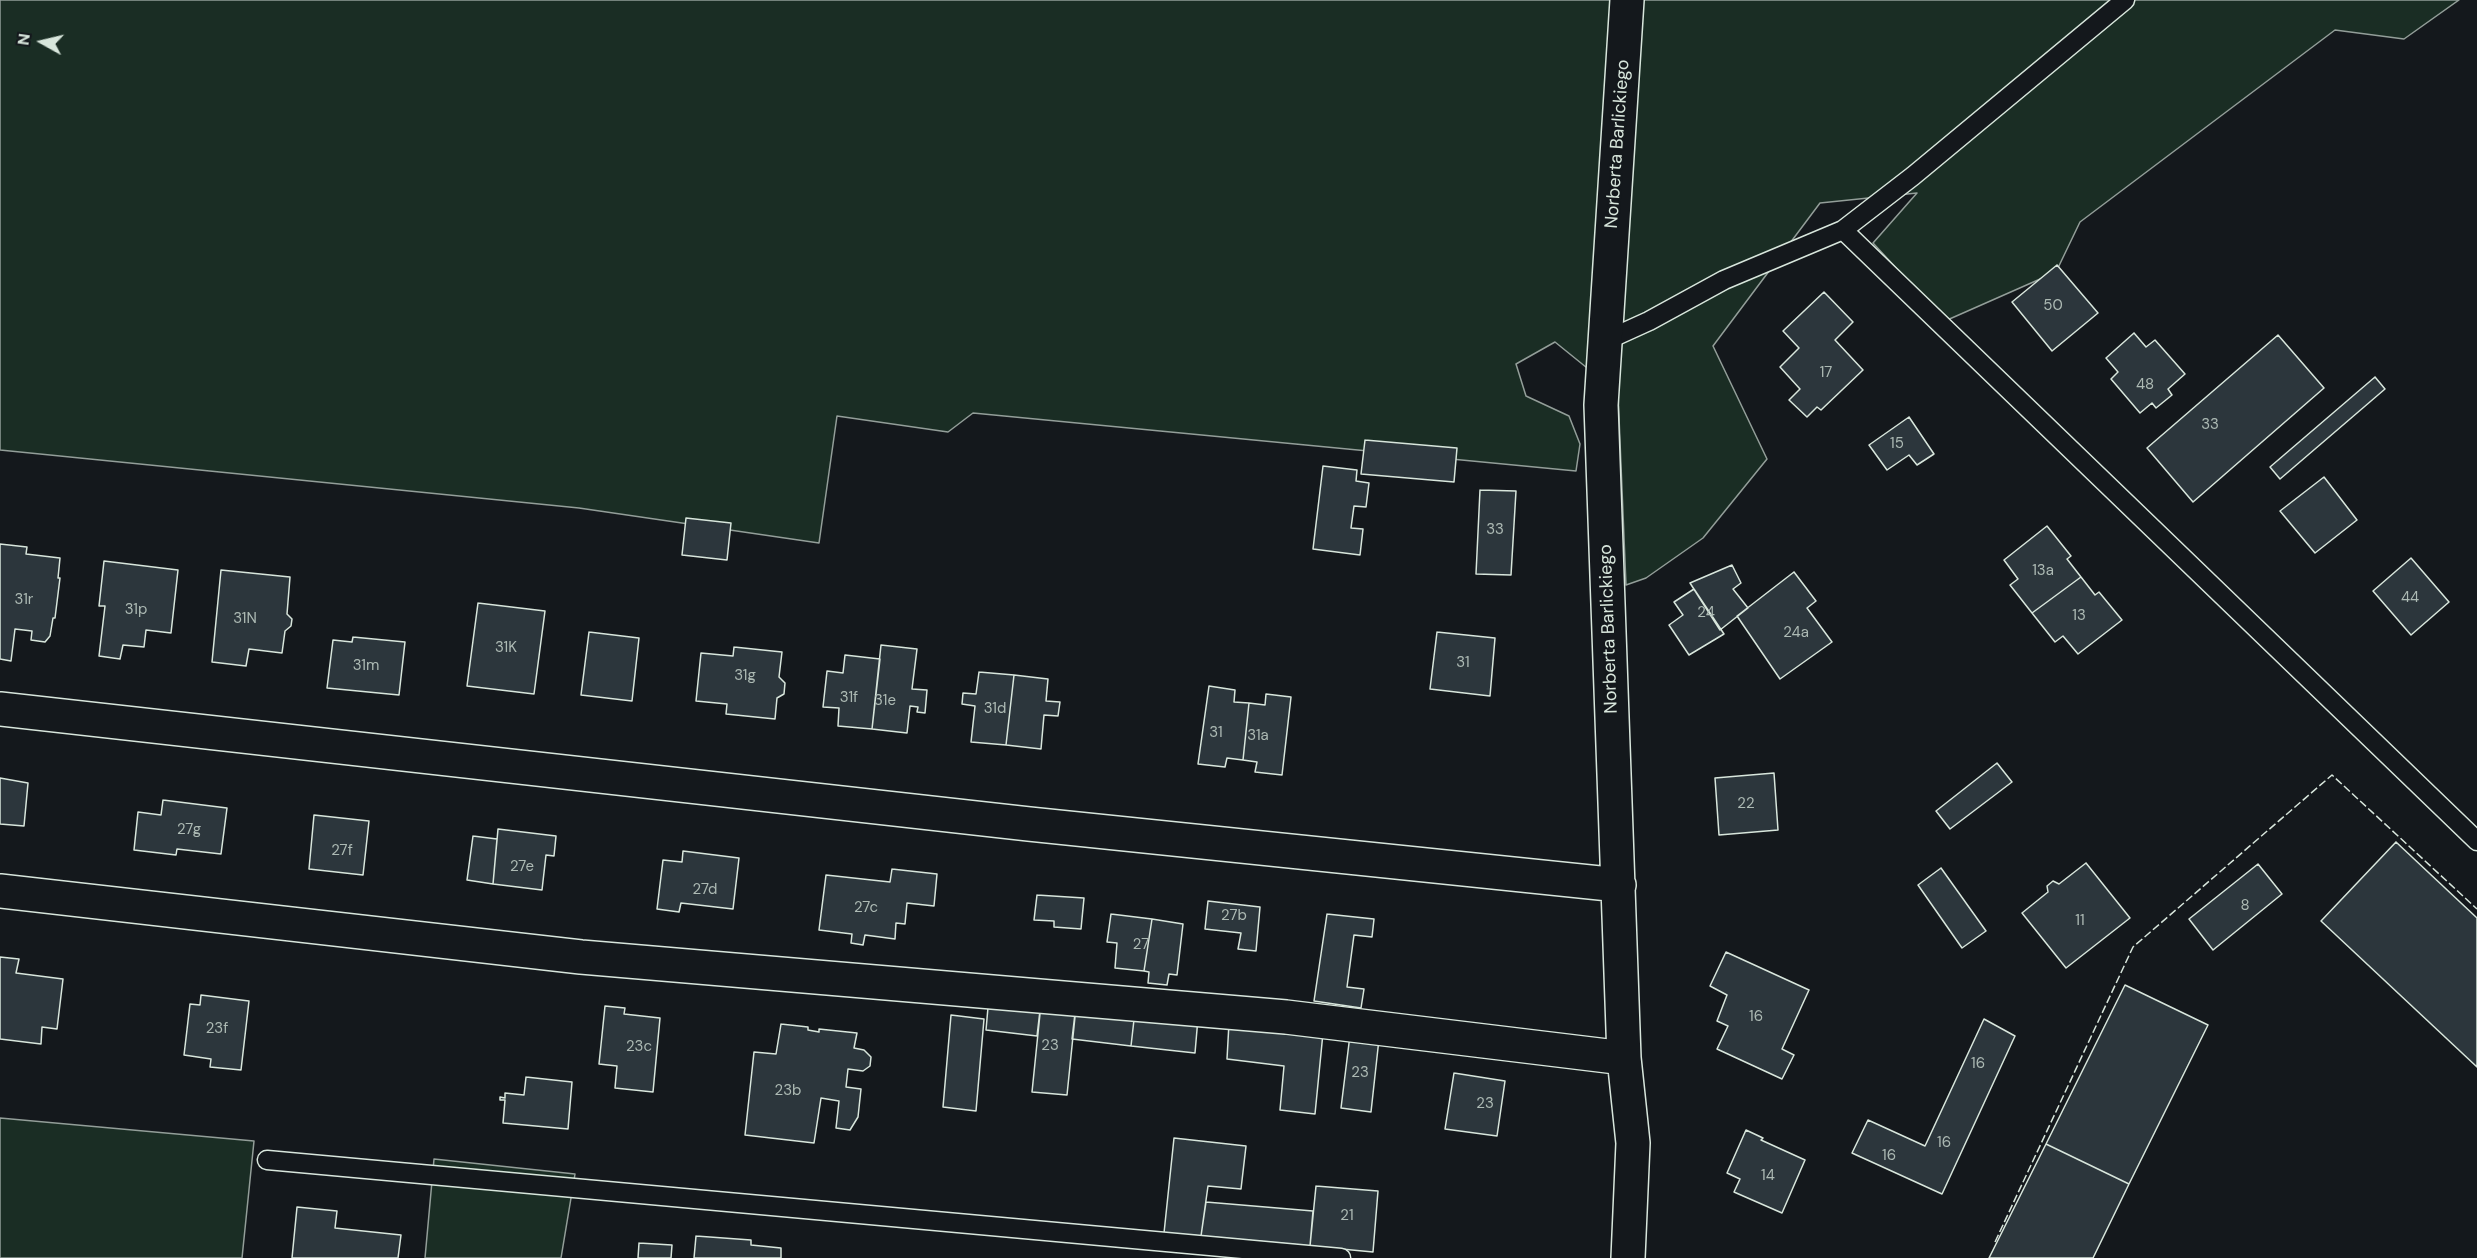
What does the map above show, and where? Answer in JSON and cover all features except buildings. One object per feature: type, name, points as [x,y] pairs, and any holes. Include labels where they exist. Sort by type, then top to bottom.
[{"type":"street","name":"Norberta Barlickiego","points":[[1627,0],[1602,405],[1624,1058],[1633,1143],[1628,1258]]},
{"type":"street","points":[[0,709],[1029,824],[1619,885]]},
{"type":"street","points":[[0,891],[581,957],[1286,1017],[1624,1058]]},
{"type":"lane","points":[[1605,341],[1649,321],[1724,280],[1843,230],[1913,176],[2125,0]]},
{"type":"lane","points":[[1843,230],[2477,841]]},
{"type":"lane","points":[[267,1160],[1341,1258]]},
{"type":"green space","points":[[0,0],[2459,0],[2404,39],[2335,30],[2080,222],[2056,272],[1945,321],[1873,243],[1917,193],[1820,203],[1713,346],[1767,459],[1703,538],[1646,578],[1626,585],[1618,393],[1555,342],[1516,364],[1526,396],[1569,416],[1580,444],[1576,471],[973,413],[948,432],[837,416],[819,543],[579,508],[0,450]]},
{"type":"green space","points":[[0,1118],[254,1141],[242,1258],[0,1258]]},
{"type":"green space","points":[[434,1159],[575,1174],[561,1258],[425,1258]]},
{"type":"fence","points":[[1995,1242],[2133,947],[2332,775],[2477,909]]}]
